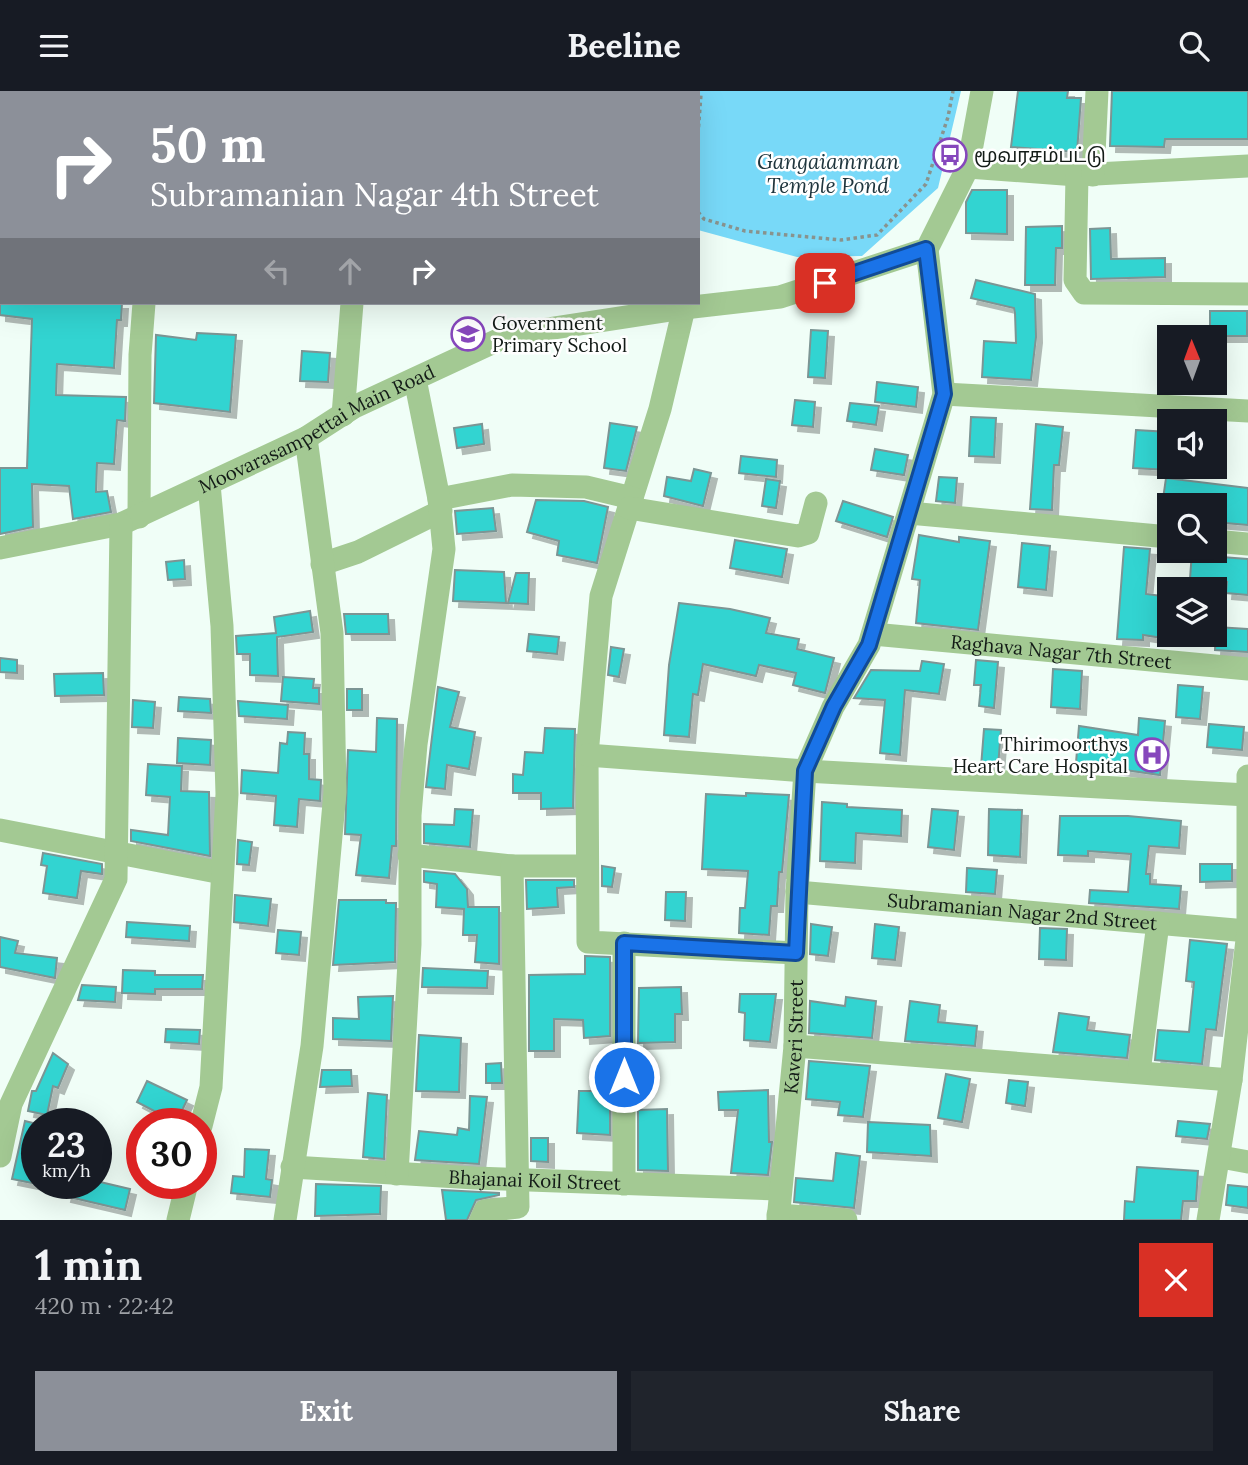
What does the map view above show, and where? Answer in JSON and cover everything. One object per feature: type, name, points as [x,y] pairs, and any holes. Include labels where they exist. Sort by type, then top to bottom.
[{"type":"street","points":[[805,771],[834,706],[873,634],[944,394],[926,249],[968,167],[982,91]]},
{"type":"street","points":[[1097,91],[1085,175],[1075,280],[1084,293],[1248,294]]},
{"type":"street","points":[[968,167],[1085,175],[1248,166]]},
{"type":"street","name":"Moovarasampettai Main Road","points":[[0,548],[130,521],[306,438],[354,407],[509,335],[684,308],[780,297],[926,249]]},
{"type":"street","points":[[0,1156],[11,1104],[116,879],[130,521],[144,305]]},
{"type":"street","points":[[343,415],[352,305]]},
{"type":"street","points":[[684,308],[660,409],[601,596],[587,755],[588,942],[796,953]]},
{"type":"street","points":[[397,1174],[410,944],[409,855],[416,744],[444,549],[440,505],[415,379]]},
{"type":"street","points":[[944,394],[1248,411]]},
{"type":"street","points":[[285,1220],[312,1046],[335,792],[332,633],[306,438]]},
{"type":"street","points":[[206,1108],[211,1087],[227,794],[222,626],[209,484]]},
{"type":"street","points":[[322,564],[358,552],[440,505],[512,485],[586,487],[630,503],[798,536],[808,533],[816,503]]},
{"type":"street","points":[[909,513],[1157,536]]},
{"type":"street","points":[[1227,542],[1248,544]]},
{"type":"street","name":"Raghava Nagar 7th Street","points":[[873,634],[1248,669]]},
{"type":"street","points":[[587,755],[805,771],[1247,789],[1248,931],[1242,1042],[1231,1080],[1221,1157],[1208,1220]]},
{"type":"street","name":"Kaveri Street","points":[[778,1218],[795,1046],[797,892],[805,771]]},
{"type":"street","points":[[0,830],[222,873]]},
{"type":"street","points":[[409,855],[512,866],[587,866]]},
{"type":"street","points":[[481,1220],[485,1211],[518,1207],[512,866]]},
{"type":"street","name":"Subramanian Nagar 2nd Street","points":[[797,892],[1248,931]]},
{"type":"street","points":[[1139,1072],[1158,923]]},
{"type":"street","points":[[624,943],[624,1184]]},
{"type":"street","points":[[795,1046],[1231,1080]]},
{"type":"street","points":[[1221,1157],[1248,1162]]},
{"type":"street","name":"Bhajanai Koil Street","points":[[292,1167],[518,1180],[779,1189]]},
{"type":"street","points":[[178,1220],[183,1199]]},
{"type":"street","points":[[778,1218],[846,1220]]},
{"type":"path","points":[[700,214],[704,219],[745,231],[841,240],[877,235],[926,184],[948,117],[953,91]]},
{"type":"water","name":"Gangaiamman Temple Pond","points":[[700,91],[961,91],[938,188],[862,256],[797,257],[700,231]]},
{"type":"building","points":[[1018,91],[1068,91],[1067,98],[1081,98],[1077,152],[1011,147]]},
{"type":"building","points":[[1112,91],[1248,91],[1248,139],[1165,139],[1164,147],[1110,146]]},
{"type":"building","points":[[972,190],[1007,190],[1007,234],[966,233],[966,202]]},
{"type":"building","points":[[1062,226],[1062,248],[1056,248],[1055,285],[1025,285],[1026,227]]},
{"type":"building","points":[[1110,228],[1111,259],[1165,258],[1165,277],[1091,279],[1090,229]]},
{"type":"building","points":[[976,280],[1035,294],[1036,337],[1031,380],[982,377],[984,341],[1016,343],[1015,313],[1014,308],[971,298]]},
{"type":"building","points":[[0,305],[122,305],[121,320],[117,320],[114,368],[57,364],[56,395],[126,397],[125,421],[117,420],[114,464],[97,463],[96,492],[107,491],[111,512],[73,519],[69,486],[32,484],[33,527],[0,534],[0,468],[27,468],[32,319],[0,315]]},
{"type":"building","points":[[1210,311],[1247,311],[1247,336],[1227,336],[1227,325],[1210,325]]},
{"type":"building","points":[[811,330],[828,331],[825,378],[808,377]]},
{"type":"building","points":[[197,333],[236,335],[230,412],[154,403],[156,335],[196,340]]},
{"type":"building","points":[[302,351],[330,353],[328,382],[300,381]]},
{"type":"building","points":[[877,382],[918,387],[916,407],[875,402]]},
{"type":"building","points":[[795,400],[815,402],[813,427],[792,425]]},
{"type":"building","points":[[850,403],[879,406],[876,425],[847,421]]},
{"type":"building","points":[[971,417],[996,418],[994,457],[969,456]]},
{"type":"building","points":[[610,423],[637,427],[626,471],[604,468]]},
{"type":"building","points":[[482,424],[484,444],[457,448],[454,428]]},
{"type":"building","points":[[1036,424],[1063,427],[1059,465],[1054,465],[1052,510],[1030,509]]},
{"type":"building","points":[[1136,430],[1157,431],[1157,469],[1133,468]]},
{"type":"building","points":[[875,449],[908,455],[904,475],[871,470]]},
{"type":"building","points":[[741,456],[777,460],[776,477],[739,473]]},
{"type":"building","points":[[694,469],[711,473],[703,506],[664,496],[667,477],[691,481]]},
{"type":"building","points":[[939,477],[957,478],[955,503],[936,501]]},
{"type":"building","points":[[766,479],[780,481],[776,508],[762,506]]},
{"type":"building","points":[[1166,479],[1248,488],[1248,525],[1227,523],[1227,493],[1164,493]]},
{"type":"building","points":[[536,500],[584,501],[608,507],[597,563],[557,555],[559,541],[527,532]]},
{"type":"building","points":[[843,501],[893,517],[887,537],[836,521]]},
{"type":"building","points":[[493,508],[496,531],[457,534],[455,511]]},
{"type":"building","points":[[919,535],[959,542],[959,537],[990,541],[978,630],[916,623],[920,580],[912,579]]},
{"type":"building","points":[[735,540],[787,549],[782,577],[730,568]]},
{"type":"building","points":[[1022,543],[1050,546],[1046,590],[1018,587]]},
{"type":"building","points":[[1124,547],[1150,549],[1146,594],[1157,595],[1157,637],[1143,635],[1143,640],[1117,639]]},
{"type":"building","points":[[1227,557],[1248,559],[1248,595],[1227,593],[1227,577],[1190,577],[1191,563],[1227,563]]},
{"type":"building","points":[[184,560],[185,579],[168,580],[166,562]]},
{"type":"building","points":[[455,570],[504,572],[506,603],[453,601]]},
{"type":"building","points":[[516,573],[529,573],[528,604],[508,603]]},
{"type":"building","points":[[679,603],[730,609],[770,618],[766,633],[799,639],[797,649],[834,658],[825,693],[793,685],[796,673],[759,665],[756,676],[703,664],[698,695],[693,694],[689,737],[664,735],[669,665]]},
{"type":"building","points":[[310,611],[313,632],[277,637],[278,676],[250,675],[250,654],[237,654],[236,636],[276,633],[274,617]]},
{"type":"building","points":[[344,614],[388,614],[389,634],[346,634]]},
{"type":"building","points":[[1227,628],[1248,629],[1248,652],[1215,650],[1215,647],[1227,647]]},
{"type":"building","points":[[529,634],[559,637],[557,654],[527,651]]},
{"type":"building","points":[[611,647],[624,649],[619,677],[608,675]]},
{"type":"building","points":[[0,658],[17,660],[17,673],[0,672]]},
{"type":"building","points":[[976,660],[998,662],[994,708],[979,706],[981,685],[974,685]]},
{"type":"building","points":[[922,661],[944,664],[939,694],[905,690],[900,755],[880,753],[885,700],[854,698],[871,670],[920,671]]},
{"type":"building","points":[[1053,669],[1082,671],[1080,709],[1051,707]]},
{"type":"building","points":[[103,673],[104,695],[55,696],[54,674]]},
{"type":"building","points":[[283,677],[314,679],[313,688],[319,688],[319,704],[281,701]]},
{"type":"building","points":[[1178,685],[1203,687],[1200,719],[1176,717]]},
{"type":"building","points":[[438,687],[459,692],[450,727],[475,732],[469,769],[447,765],[445,789],[426,787]]},
{"type":"building","points":[[347,689],[362,689],[362,710],[347,710]]},
{"type":"building","points":[[179,697],[210,699],[211,713],[178,711]]},
{"type":"building","points":[[133,700],[155,702],[153,728],[132,727]]},
{"type":"building","points":[[238,701],[288,705],[287,719],[239,716]]},
{"type":"building","points":[[377,718],[397,719],[396,846],[392,846],[389,878],[356,875],[361,835],[345,834],[348,750],[376,752]]},
{"type":"building","points":[[1139,718],[1165,721],[1160,775],[1076,763],[1079,726],[1138,735]]},
{"type":"building","points":[[1209,724],[1244,727],[1242,750],[1207,747]]},
{"type":"building","points":[[545,728],[575,729],[573,808],[541,809],[541,793],[513,793],[513,774],[523,775],[525,752],[543,753]]},
{"type":"building","points":[[984,729],[1001,730],[998,767],[981,767]]},
{"type":"building","points":[[288,732],[305,733],[304,754],[309,754],[309,779],[321,780],[320,801],[299,799],[297,827],[274,825],[276,796],[241,793],[242,770],[278,773],[280,743],[287,744]]},
{"type":"building","points":[[178,738],[211,740],[210,765],[177,763]]},
{"type":"building","points":[[148,764],[182,766],[181,791],[209,792],[210,856],[131,841],[131,830],[168,835],[170,797],[146,795]]},
{"type":"building","points":[[746,793],[789,795],[782,872],[779,872],[777,906],[771,906],[769,935],[739,933],[740,908],[745,908],[748,871],[702,869],[706,794],[746,796]]},
{"type":"building","points":[[822,802],[847,804],[847,807],[902,810],[901,836],[856,833],[855,863],[820,861]]},
{"type":"building","points":[[455,809],[473,810],[470,847],[424,843],[424,824],[454,825]]},
{"type":"building","points":[[932,809],[958,811],[954,850],[928,847]]},
{"type":"building","points":[[989,809],[1022,810],[1020,857],[988,855]]},
{"type":"building","points":[[1060,816],[1128,816],[1181,821],[1179,848],[1149,846],[1146,874],[1150,874],[1150,884],[1181,886],[1179,909],[1089,903],[1090,890],[1128,892],[1131,854],[1088,851],[1088,856],[1058,855]]},
{"type":"building","points":[[238,840],[252,842],[249,865],[237,864]]},
{"type":"building","points":[[43,853],[102,864],[102,874],[81,871],[77,898],[43,893],[47,866],[41,865]]},
{"type":"building","points":[[1200,864],[1232,864],[1232,881],[1200,882]]},
{"type":"building","points":[[602,866],[615,868],[612,887],[602,886]]},
{"type":"building","points":[[967,868],[997,870],[995,894],[966,892]]},
{"type":"building","points":[[424,871],[455,874],[467,889],[468,907],[499,907],[499,964],[475,962],[477,935],[463,935],[464,909],[436,907],[437,884],[424,882]]},
{"type":"building","points":[[526,880],[574,880],[574,887],[557,888],[558,907],[527,909]]},
{"type":"building","points":[[666,892],[686,892],[685,921],[665,920]]},
{"type":"building","points":[[235,895],[271,899],[268,926],[234,922]]},
{"type":"building","points":[[339,900],[386,900],[386,903],[396,903],[395,962],[333,965]]},
{"type":"building","points":[[127,922],[190,926],[189,941],[126,937]]},
{"type":"building","points":[[811,924],[832,927],[828,956],[810,954]]},
{"type":"building","points":[[875,924],[899,927],[895,960],[872,958]]},
{"type":"building","points":[[1040,928],[1067,929],[1066,960],[1039,959]]},
{"type":"building","points":[[278,930],[301,932],[299,955],[276,953]]},
{"type":"building","points":[[0,937],[18,941],[15,953],[57,958],[55,978],[0,967]]},
{"type":"building","points":[[1190,940],[1227,944],[1216,1030],[1206,1029],[1202,1064],[1155,1060],[1158,1030],[1189,1032],[1194,982],[1186,981]]},
{"type":"building","points":[[585,956],[610,957],[610,1036],[584,1038],[583,1020],[554,1019],[554,1051],[529,1051],[529,975],[585,974]]},
{"type":"building","points":[[423,968],[488,971],[487,988],[422,987]]},
{"type":"building","points":[[123,970],[155,971],[155,975],[203,975],[202,989],[155,989],[155,994],[122,993]]},
{"type":"building","points":[[82,985],[116,987],[115,1002],[78,1000]]},
{"type":"building","points":[[681,987],[682,1014],[675,1014],[675,1042],[638,1043],[639,988]]},
{"type":"building","points":[[740,994],[776,994],[770,1042],[744,1040],[745,1013],[739,1012]]},
{"type":"building","points":[[393,996],[391,1041],[333,1039],[333,1018],[359,1019],[358,997]]},
{"type":"building","points":[[846,997],[876,1001],[872,1038],[809,1033],[810,1001],[845,1006]]},
{"type":"building","points":[[910,1001],[940,1005],[938,1022],[977,1026],[975,1046],[905,1041]]},
{"type":"building","points":[[1059,1013],[1089,1017],[1087,1030],[1130,1035],[1127,1058],[1053,1052]]},
{"type":"building","points":[[166,1029],[200,1030],[199,1044],[165,1042]]},
{"type":"building","points":[[419,1035],[461,1038],[459,1092],[416,1091]]},
{"type":"building","points":[[53,1053],[68,1064],[58,1088],[53,1086],[48,1108],[29,1108],[32,1091],[36,1091]]},
{"type":"building","points":[[809,1061],[870,1066],[863,1117],[838,1115],[840,1102],[806,1099]]},
{"type":"building","points":[[501,1063],[502,1083],[486,1083],[486,1064]]},
{"type":"building","points":[[322,1070],[351,1070],[352,1086],[320,1087]]},
{"type":"building","points":[[946,1074],[970,1079],[962,1122],[938,1118]]},
{"type":"building","points":[[1009,1080],[1028,1082],[1025,1106],[1006,1103]]},
{"type":"building","points":[[147,1081],[187,1100],[183,1108],[149,1108],[137,1102]]},
{"type":"building","points":[[768,1090],[769,1142],[772,1142],[768,1175],[731,1173],[738,1110],[719,1110],[718,1092]]},
{"type":"building","points":[[579,1091],[610,1091],[610,1135],[577,1133]]},
{"type":"building","points":[[368,1093],[387,1095],[384,1159],[363,1157]]},
{"type":"building","points":[[470,1096],[487,1097],[479,1164],[415,1160],[419,1131],[457,1135],[458,1128],[469,1130]]},
{"type":"building","points":[[667,1109],[668,1171],[638,1170],[638,1110]]},
{"type":"building","points":[[1178,1121],[1210,1124],[1207,1139],[1176,1136]]},
{"type":"building","points":[[868,1122],[930,1125],[931,1156],[867,1152]]},
{"type":"building","points":[[531,1138],[548,1138],[548,1162],[531,1161]]},
{"type":"building","points":[[21,1139],[21,1181],[12,1179]]},
{"type":"building","points":[[245,1149],[269,1150],[266,1179],[272,1180],[270,1197],[231,1193],[233,1176],[244,1177]]},
{"type":"building","points":[[836,1153],[860,1156],[854,1208],[794,1202],[796,1178],[833,1181]]},
{"type":"building","points":[[1137,1167],[1198,1171],[1196,1201],[1183,1201],[1181,1220],[1124,1220],[1125,1201],[1134,1202]]},
{"type":"building","points":[[316,1184],[381,1186],[380,1214],[315,1216]]},
{"type":"building","points":[[112,1185],[126,1188],[128,1199],[125,1210],[78,1199],[112,1199]]},
{"type":"building","points":[[1228,1185],[1248,1187],[1248,1208],[1226,1205]]},
{"type":"building","points":[[442,1190],[499,1195],[476,1200],[467,1220],[446,1220]]},
{"type":"place","name":"மூவரசம்பட்டு","points":[[950,155]]},
{"type":"place","name":"Government Primary School","points":[[468,334]]},
{"type":"place","name":"Thirimoorthys Heart Care Hospital","points":[[1152,755]]},
{"type":"route","points":[[624,1077],[624,943],[796,953],[805,771],[834,706],[869,645],[944,394],[926,249],[825,283]]}]
